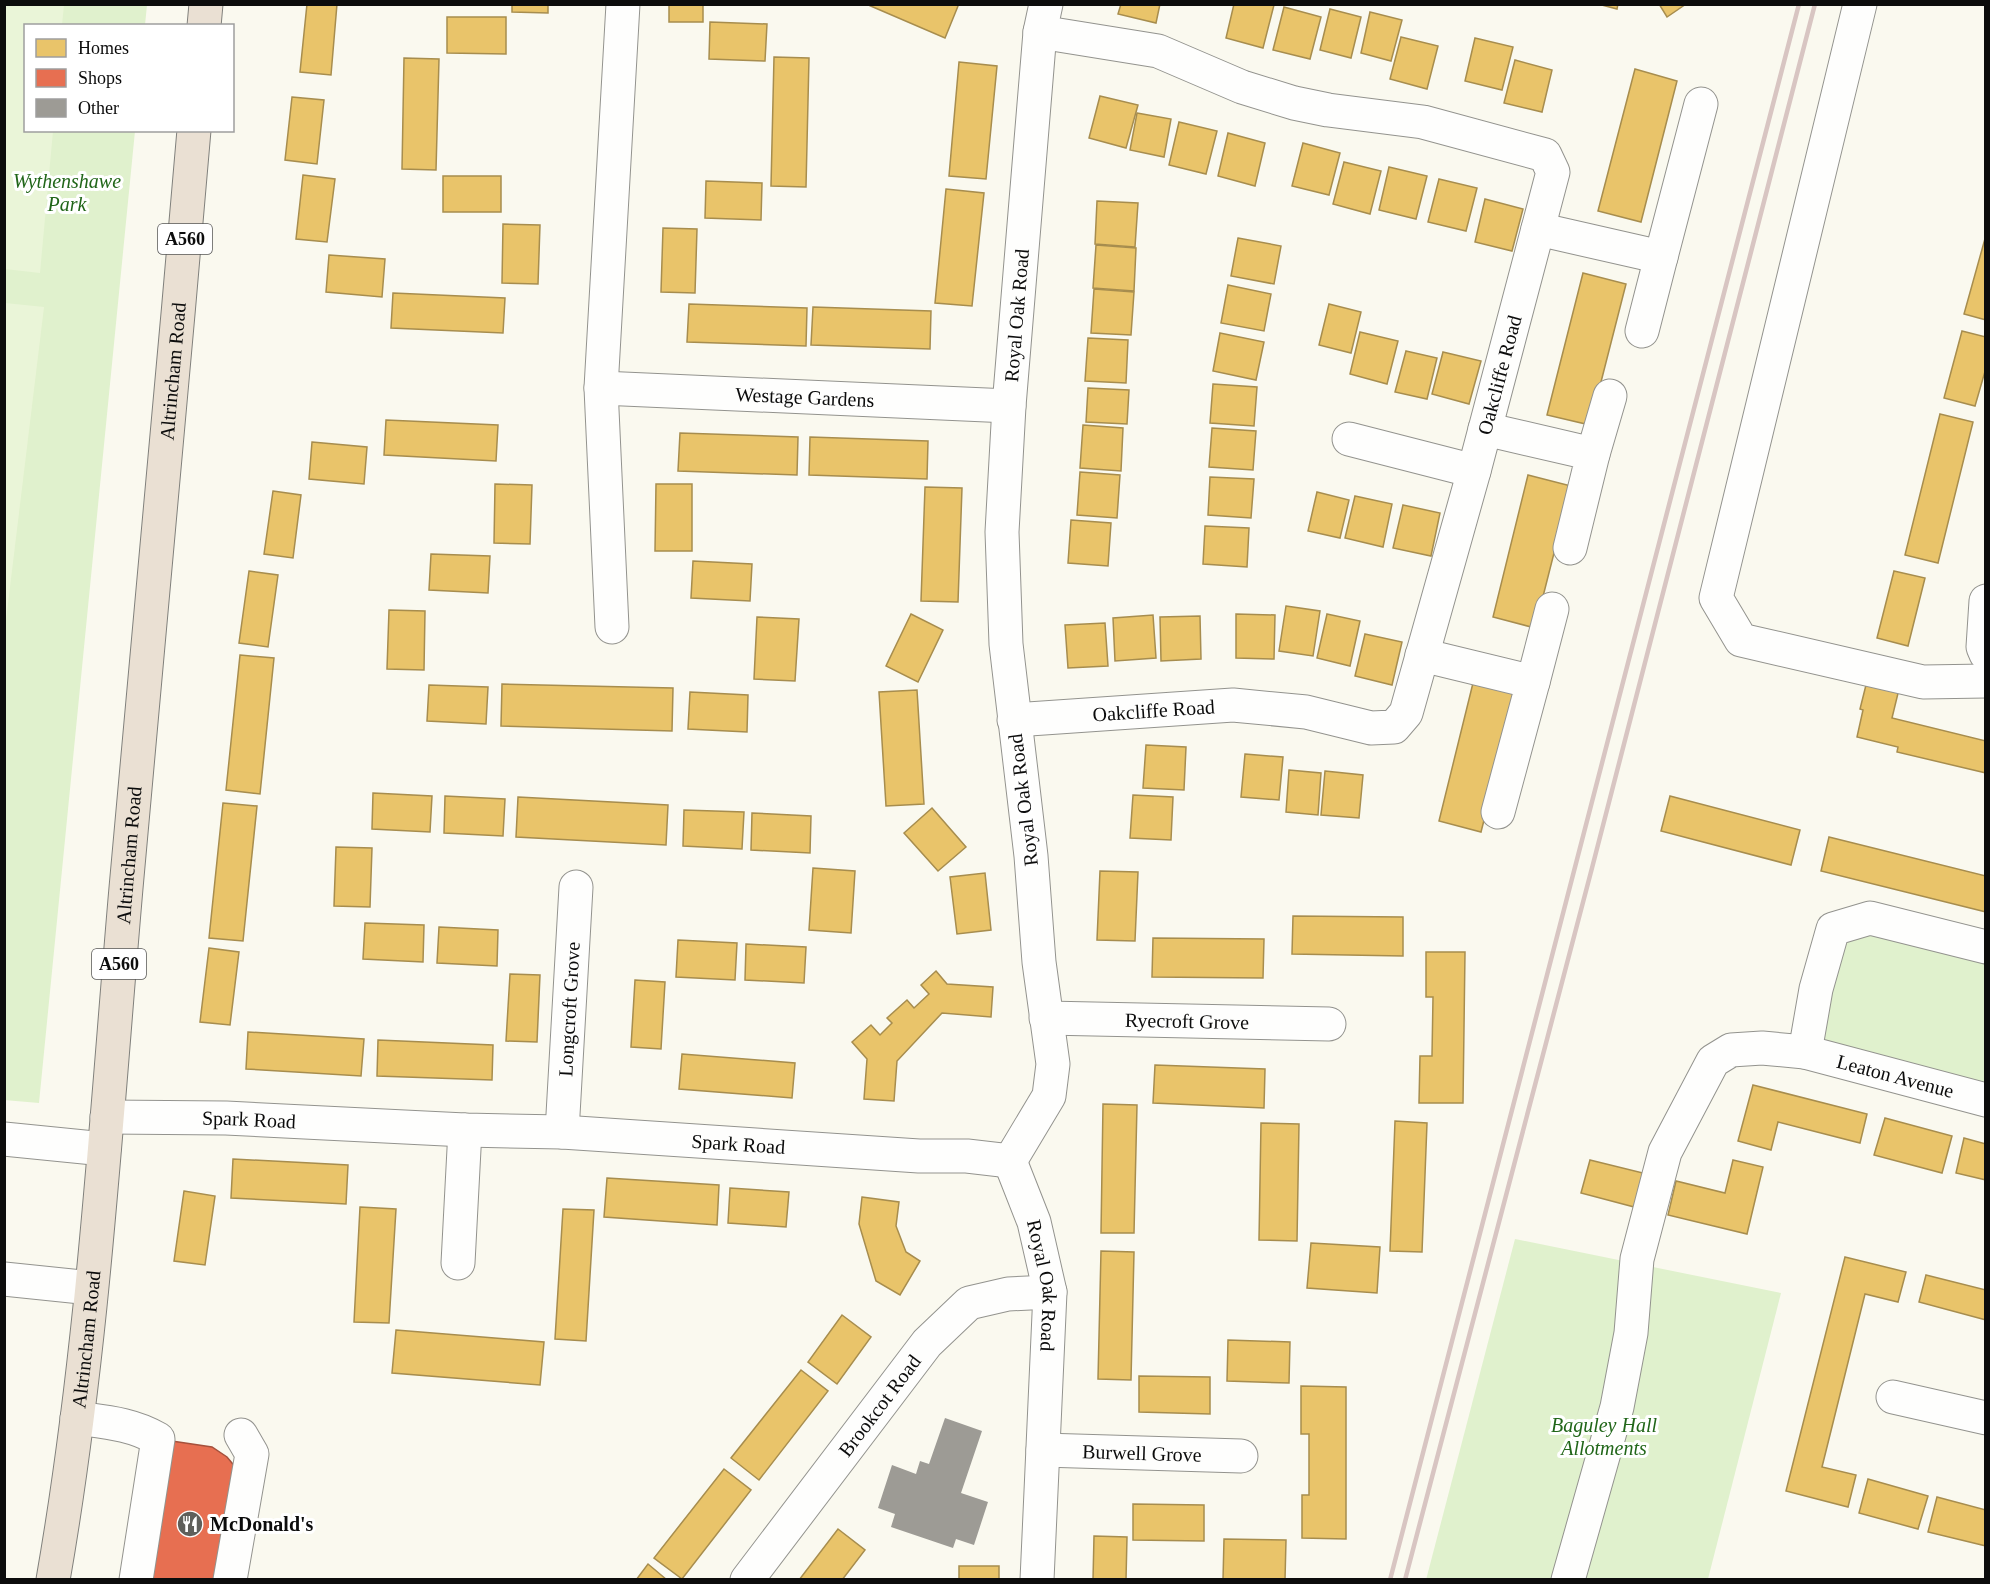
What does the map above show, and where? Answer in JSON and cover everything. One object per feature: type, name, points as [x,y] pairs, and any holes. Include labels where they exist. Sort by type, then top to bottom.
[{"type":"highway","points":[[204,24],[206,4]]},
{"type":"highway","name":"Altrincham Road","points":[[53,1580],[77,1418],[91,1288],[149,613],[176,347],[194,132]]},
{"type":"street","points":[[612,627],[601,387],[623,4]]},
{"type":"street","points":[[1860,4],[1716,598],[1741,640],[1923,682],[1986,681]]},
{"type":"street","name":"Oakcliffe Road","points":[[1014,720],[1233,705],[1306,712],[1371,728],[1394,727],[1406,713],[1474,471],[1553,172],[1545,155],[1423,122],[1294,104],[1242,87],[1158,51],[1040,14]]},
{"type":"street","name":"Royal Oak Road","points":[[1037,1580],[1050,1292],[1034,1222],[1010,1161],[1049,1096],[1053,1064],[1038,962],[1031,856],[1014,720],[1004,617],[1002,543],[1009,406],[1040,14]]},
{"type":"street","points":[[1642,331],[1701,104]]},
{"type":"street","points":[[1538,229],[1661,257]]},
{"type":"street","name":"Westage Gardens","points":[[601,387],[1009,406]]},
{"type":"street","points":[[1570,548],[1610,396]]},
{"type":"street","points":[[1485,429],[1593,454]]},
{"type":"street","points":[[1348,439],[1474,471]]},
{"type":"street","points":[[1986,602],[1983,647],[1986,654]]},
{"type":"street","points":[[1498,812],[1552,609]]},
{"type":"street","points":[[1422,655],[1533,682]]},
{"type":"street","name":"Longcroft Grove","points":[[562,1132],[576,887]]},
{"type":"street","points":[[1804,1052],[1816,989],[1833,929],[1870,918],[1986,947]]},
{"type":"street","name":"Ryecroft Grove","points":[[1046,1018],[1329,1024]]},
{"type":"street","name":"Leaton Avenue","points":[[1568,1580],[1617,1407],[1631,1333],[1637,1259],[1665,1152],[1713,1061],[1731,1050],[1762,1048],[1804,1052],[1986,1100]]},
{"type":"street","name":"Spark Road","points":[[4,1139],[105,1133],[226,1118],[465,1130],[562,1132],[919,1156],[967,1156],[1010,1161]]},
{"type":"street","points":[[458,1263],[465,1130]]},
{"type":"street","points":[[4,1279],[91,1288]]},
{"type":"street","name":"Brookcot Road","points":[[747,1580],[927,1343],[969,1302],[1008,1294],[1050,1292]]},
{"type":"street","points":[[1893,1397],[1986,1418]]},
{"type":"street","points":[[77,1418],[118,1423],[142,1430],[158,1439],[136,1580]]},
{"type":"street","points":[[230,1580],[252,1454],[241,1435]]},
{"type":"street","name":"Burwell Grove","points":[[1043,1450],[1241,1456]]},
{"type":"green space","name":"Wythenshawe Park","points":[[4,5],[147,5],[145,24],[24,24],[24,132],[135,132],[39,1103],[4,1100]]},
{"type":"green space","points":[[4,5],[64,5],[62,24],[24,24],[24,132],[53,132],[40,273],[5,269]]},
{"type":"green space","points":[[4,303],[44,307],[5,628]]},
{"type":"green space","points":[[1847,925],[1985,961],[1985,1094],[1806,1041]]},
{"type":"green space","name":"Baguley Hall Allotments","points":[[1515,1239],[1781,1293],[1708,1579],[1426,1580]]},
{"type":"building: Homes","points":[[307,4],[337,4],[331,75],[300,72]]},
{"type":"building: Homes","points":[[512,4],[548,4],[548,13],[512,12]]},
{"type":"building: Homes","points":[[669,4],[703,4],[703,22],[669,22]]},
{"type":"building: Homes","points":[[866,4],[955,4],[958,6],[945,38]]},
{"type":"building: Homes","points":[[1121,4],[1160,4],[1156,23],[1118,14]]},
{"type":"building: Homes","points":[[1234,4],[1274,5],[1263,48],[1226,38]]},
{"type":"building: Homes","points":[[1598,4],[1618,4],[1617,9]]},
{"type":"building: Homes","points":[[1659,4],[1686,4],[1667,17]]},
{"type":"building: Homes","points":[[1284,7],[1321,17],[1310,59],[1273,50]]},
{"type":"building: Homes","points":[[1330,9],[1361,17],[1351,58],[1320,50]]},
{"type":"building: Homes","points":[[1370,12],[1402,20],[1391,61],[1361,53]]},
{"type":"building: Homes","points":[[447,17],[506,17],[506,54],[447,53]]},
{"type":"building: Homes","points":[[710,22],[767,24],[765,61],[709,59]]},
{"type":"building: Homes","points":[[1401,37],[1438,46],[1427,89],[1390,79]]},
{"type":"building: Homes","points":[[1475,38],[1513,47],[1502,90],[1465,81]]},
{"type":"building: Homes","points":[[774,57],[809,58],[806,187],[771,186]]},
{"type":"building: Homes","points":[[404,58],[439,59],[436,170],[402,169]]},
{"type":"building: Homes","points":[[1515,60],[1552,70],[1542,112],[1504,103]]},
{"type":"building: Homes","points":[[959,62],[997,66],[986,179],[949,176]]},
{"type":"building: Homes","points":[[1635,69],[1677,81],[1641,222],[1598,211]]},
{"type":"building: Homes","points":[[1100,96],[1138,105],[1126,148],[1089,138]]},
{"type":"building: Homes","points":[[292,97],[324,100],[317,164],[285,160]]},
{"type":"building: Homes","points":[[1137,113],[1171,119],[1164,157],[1130,150]]},
{"type":"building: Homes","points":[[1179,122],[1217,131],[1206,174],[1169,165]]},
{"type":"building: Homes","points":[[1228,133],[1265,143],[1255,186],[1218,176]]},
{"type":"building: Homes","points":[[1303,143],[1340,153],[1329,195],[1292,186]]},
{"type":"building: Homes","points":[[1344,162],[1381,171],[1370,214],[1333,204]]},
{"type":"building: Homes","points":[[1389,167],[1427,176],[1416,219],[1379,210]]},
{"type":"building: Homes","points":[[303,175],[335,179],[327,242],[296,239]]},
{"type":"building: Homes","points":[[443,176],[501,176],[501,212],[443,212]]},
{"type":"building: Homes","points":[[1439,179],[1477,188],[1466,231],[1428,222]]},
{"type":"building: Homes","points":[[706,181],[762,183],[761,220],[705,218]]},
{"type":"building: Homes","points":[[946,189],[984,193],[972,306],[935,303]]},
{"type":"building: Homes","points":[[1485,199],[1523,209],[1512,251],[1475,242]]},
{"type":"building: Homes","points":[[1097,201],[1138,203],[1135,247],[1095,244]]},
{"type":"building: Homes","points":[[503,224],[540,225],[538,284],[502,283]]},
{"type":"building: Homes","points":[[663,228],[697,229],[695,293],[661,292]]},
{"type":"building: Homes","points":[[1986,235],[1986,320],[1964,314]]},
{"type":"building: Homes","points":[[1238,238],[1281,246],[1274,284],[1231,276]]},
{"type":"building: Homes","points":[[1096,245],[1136,248],[1134,291],[1093,288]]},
{"type":"building: Homes","points":[[329,255],[385,259],[382,297],[326,292]]},
{"type":"building: Homes","points":[[1583,273],[1626,284],[1590,425],[1547,415]]},
{"type":"building: Homes","points":[[1228,285],[1271,294],[1264,331],[1221,323]]},
{"type":"building: Homes","points":[[1094,289],[1134,292],[1131,335],[1091,333]]},
{"type":"building: Homes","points":[[393,293],[505,298],[503,333],[391,328]]},
{"type":"building: Homes","points":[[689,304],[807,308],[806,346],[687,342]]},
{"type":"building: Homes","points":[[1329,304],[1361,312],[1351,353],[1319,345]]},
{"type":"building: Homes","points":[[813,307],[931,311],[930,349],[811,345]]},
{"type":"building: Homes","points":[[1962,331],[1986,337],[1986,368],[1975,406],[1944,398]]},
{"type":"building: Homes","points":[[1360,332],[1398,341],[1387,384],[1350,374]]},
{"type":"building: Homes","points":[[1220,333],[1264,342],[1256,380],[1213,371]]},
{"type":"building: Homes","points":[[1088,338],[1128,340],[1126,383],[1085,381]]},
{"type":"building: Homes","points":[[1406,351],[1437,358],[1427,399],[1395,392]]},
{"type":"building: Homes","points":[[1443,352],[1481,361],[1469,404],[1432,394]]},
{"type":"building: Homes","points":[[1213,384],[1257,387],[1254,426],[1210,423]]},
{"type":"building: Homes","points":[[1088,388],[1129,390],[1127,424],[1086,422]]},
{"type":"building: Homes","points":[[1940,414],[1973,422],[1938,563],[1905,555]]},
{"type":"building: Homes","points":[[386,420],[498,425],[496,461],[384,455]]},
{"type":"building: Homes","points":[[1083,425],[1123,428],[1121,471],[1080,468]]},
{"type":"building: Homes","points":[[1212,428],[1256,431],[1253,470],[1209,467]]},
{"type":"building: Homes","points":[[680,433],[798,437],[797,475],[678,471]]},
{"type":"building: Homes","points":[[810,437],[928,441],[927,479],[809,475]]},
{"type":"building: Homes","points":[[312,442],[367,447],[364,484],[309,479]]},
{"type":"building: Homes","points":[[1080,472],[1120,475],[1117,518],[1077,515]]},
{"type":"building: Homes","points":[[1528,475],[1571,486],[1535,628],[1493,617]]},
{"type":"building: Homes","points":[[1210,477],[1254,479],[1251,518],[1208,515]]},
{"type":"building: Homes","points":[[495,484],[532,485],[530,544],[494,543]]},
{"type":"building: Homes","points":[[656,484],[692,484],[692,551],[655,551]]},
{"type":"building: Homes","points":[[925,487],[962,488],[958,602],[921,601]]},
{"type":"building: Homes","points":[[273,491],[301,495],[293,558],[264,554]]},
{"type":"building: Homes","points":[[1317,492],[1349,500],[1340,538],[1308,531]]},
{"type":"building: Homes","points":[[1355,496],[1392,504],[1383,547],[1345,538]]},
{"type":"building: Homes","points":[[1403,505],[1440,513],[1431,556],[1393,548]]},
{"type":"building: Homes","points":[[1071,520],[1111,523],[1108,566],[1068,563]]},
{"type":"building: Homes","points":[[1205,526],[1249,528],[1247,567],[1203,564]]},
{"type":"building: Homes","points":[[431,554],[490,556],[488,593],[429,590]]},
{"type":"building: Homes","points":[[693,561],[752,564],[750,601],[691,598]]},
{"type":"building: Homes","points":[[249,571],[278,575],[268,647],[239,643]]},
{"type":"building: Homes","points":[[1894,571],[1925,578],[1908,646],[1877,638]]},
{"type":"building: Homes","points":[[1286,606],[1320,611],[1313,656],[1279,651]]},
{"type":"building: Homes","points":[[389,610],[425,611],[424,670],[387,669]]},
{"type":"building: Homes","points":[[911,614],[943,630],[918,682],[886,666]]},
{"type":"building: Homes","points":[[1236,614],[1275,615],[1274,659],[1236,658]]},
{"type":"building: Homes","points":[[1327,614],[1360,621],[1350,666],[1317,658]]},
{"type":"building: Homes","points":[[1153,615],[1156,658],[1115,661],[1113,618]]},
{"type":"building: Homes","points":[[1200,616],[1201,659],[1161,661],[1160,617]]},
{"type":"building: Homes","points":[[757,617],[799,619],[795,681],[754,679]]},
{"type":"building: Homes","points":[[1105,623],[1108,666],[1068,668],[1065,625]]},
{"type":"building: Homes","points":[[1365,634],[1402,642],[1392,685],[1355,676]]},
{"type":"building: Homes","points":[[240,655],[274,658],[260,794],[226,790]]},
{"type":"building: Homes","points":[[1868,677],[1900,685],[1892,718],[1986,741],[1986,773],[1897,752],[1898,747],[1857,737],[1863,710],[1860,709]]},
{"type":"building: Homes","points":[[1474,679],[1517,690],[1481,832],[1439,821]]},
{"type":"building: Homes","points":[[502,684],[673,688],[672,731],[501,726]]},
{"type":"building: Homes","points":[[429,685],[488,687],[486,724],[427,721]]},
{"type":"building: Homes","points":[[917,690],[924,804],[886,806],[879,692]]},
{"type":"building: Homes","points":[[690,692],[748,695],[747,732],[688,729]]},
{"type":"building: Homes","points":[[1146,745],[1186,747],[1184,790],[1143,788]]},
{"type":"building: Homes","points":[[1245,754],[1283,757],[1279,800],[1241,797]]},
{"type":"building: Homes","points":[[1289,770],[1321,773],[1318,815],[1286,812]]},
{"type":"building: Homes","points":[[1325,771],[1363,775],[1359,818],[1321,815]]},
{"type":"building: Homes","points":[[373,793],[432,796],[430,832],[372,829]]},
{"type":"building: Homes","points":[[1133,795],[1173,797],[1171,840],[1130,838]]},
{"type":"building: Homes","points":[[445,796],[505,799],[503,836],[444,833]]},
{"type":"building: Homes","points":[[1670,796],[1800,830],[1791,865],[1661,831]]},
{"type":"building: Homes","points":[[518,797],[668,805],[666,845],[516,837]]},
{"type":"building: Homes","points":[[223,803],[257,806],[243,941],[209,938]]},
{"type":"building: Homes","points":[[932,808],[966,847],[938,871],[904,833]]},
{"type":"building: Homes","points":[[684,810],[744,812],[742,849],[683,846]]},
{"type":"building: Homes","points":[[752,813],[811,816],[810,853],[751,850]]},
{"type":"building: Homes","points":[[1829,837],[1986,876],[1986,912],[1821,871]]},
{"type":"building: Homes","points":[[336,847],[372,848],[370,907],[334,906]]},
{"type":"building: Homes","points":[[813,868],[855,871],[851,933],[809,930]]},
{"type":"building: Homes","points":[[1100,871],[1138,872],[1135,941],[1097,940]]},
{"type":"building: Homes","points":[[985,873],[991,930],[957,934],[950,877]]},
{"type":"building: Homes","points":[[1293,916],[1403,917],[1403,956],[1292,954]]},
{"type":"building: Homes","points":[[365,923],[424,925],[423,962],[363,959]]},
{"type":"building: Homes","points":[[439,927],[498,930],[497,966],[437,963]]},
{"type":"building: Homes","points":[[1153,938],[1264,939],[1263,978],[1152,977]]},
{"type":"building: Homes","points":[[678,940],[737,943],[735,980],[676,977]]},
{"type":"building: Homes","points":[[746,944],[806,947],[804,983],[745,980]]},
{"type":"building: Homes","points":[[209,948],[239,952],[230,1025],[200,1022]]},
{"type":"building: Homes","points":[[1426,952],[1465,952],[1463,1103],[1419,1103],[1420,1056],[1432,1056],[1433,997],[1426,997]]},
{"type":"building: Homes","points":[[936,971],[947,984],[993,987],[991,1017],[942,1013],[897,1061],[894,1101],[864,1099],[867,1059],[852,1042],[871,1025],[880,1035],[892,1023],[887,1018],[907,1000],[914,1008],[929,994],[921,985]]},
{"type":"building: Homes","points":[[510,974],[540,975],[537,1042],[506,1041]]},
{"type":"building: Homes","points":[[635,980],[665,982],[661,1049],[631,1047]]},
{"type":"building: Homes","points":[[248,1032],[364,1039],[361,1076],[246,1069]]},
{"type":"building: Homes","points":[[378,1040],[493,1045],[492,1080],[377,1076]]},
{"type":"building: Homes","points":[[682,1054],[795,1063],[792,1098],[679,1089]]},
{"type":"building: Homes","points":[[1155,1065],[1265,1069],[1264,1108],[1153,1103]]},
{"type":"building: Homes","points":[[1753,1085],[1867,1114],[1860,1143],[1778,1122],[1771,1150],[1738,1141]]},
{"type":"building: Homes","points":[[1103,1104],[1137,1105],[1134,1233],[1101,1233]]},
{"type":"building: Homes","points":[[1885,1118],[1952,1136],[1942,1173],[1874,1155]]},
{"type":"building: Homes","points":[[1395,1121],[1427,1123],[1422,1252],[1390,1251]]},
{"type":"building: Homes","points":[[1261,1123],[1299,1124],[1297,1241],[1259,1240]]},
{"type":"building: Homes","points":[[1964,1138],[1986,1144],[1986,1180],[1956,1173]]},
{"type":"building: Homes","points":[[233,1159],[348,1165],[346,1204],[231,1198]]},
{"type":"building: Homes","points":[[1590,1160],[1647,1174],[1638,1208],[1581,1193]]},
{"type":"building: Homes","points":[[1733,1160],[1763,1167],[1747,1234],[1668,1215],[1676,1181],[1725,1193]]},
{"type":"building: Homes","points":[[607,1178],[719,1185],[717,1225],[604,1217]]},
{"type":"building: Homes","points":[[730,1188],[789,1192],[786,1227],[728,1223]]},
{"type":"building: Homes","points":[[184,1191],[215,1196],[205,1265],[174,1261]]},
{"type":"building: Homes","points":[[862,1197],[899,1202],[896,1226],[906,1252],[920,1261],[900,1295],[876,1281],[859,1224]]},
{"type":"building: Homes","points":[[360,1207],[396,1209],[389,1323],[354,1322]]},
{"type":"building: Homes","points":[[563,1209],[594,1210],[586,1341],[555,1339]]},
{"type":"building: Homes","points":[[1311,1243],[1380,1247],[1377,1293],[1307,1288]]},
{"type":"building: Homes","points":[[1101,1251],[1134,1252],[1131,1380],[1098,1379]]},
{"type":"building: Homes","points":[[1845,1257],[1906,1272],[1898,1302],[1865,1294],[1822,1467],[1856,1475],[1848,1507],[1786,1491]]},
{"type":"building: Homes","points":[[1926,1275],[1986,1290],[1986,1320],[1919,1302]]},
{"type":"building: Homes","points":[[842,1315],[871,1337],[837,1384],[808,1362]]},
{"type":"building: Homes","points":[[396,1330],[544,1342],[540,1385],[392,1373]]},
{"type":"building: Homes","points":[[1228,1340],[1290,1342],[1289,1383],[1227,1381]]},
{"type":"building: Homes","points":[[801,1370],[828,1391],[759,1480],[731,1458]]},
{"type":"building: Homes","points":[[1139,1376],[1210,1377],[1210,1414],[1139,1412]]},
{"type":"building: Homes","points":[[1301,1386],[1346,1387],[1346,1539],[1302,1538],[1302,1495],[1309,1495],[1309,1434],[1301,1434]]},
{"type":"building: Homes","points":[[724,1469],[751,1490],[682,1579],[654,1558]]},
{"type":"building: Homes","points":[[1868,1479],[1928,1496],[1918,1529],[1859,1513]]},
{"type":"building: Homes","points":[[1937,1497],[1986,1510],[1986,1546],[1928,1532]]},
{"type":"building: Homes","points":[[1133,1504],[1204,1505],[1204,1541],[1133,1540]]},
{"type":"building: Homes","points":[[838,1529],[865,1550],[842,1580],[799,1580]]},
{"type":"building: Homes","points":[[1094,1536],[1127,1537],[1126,1580],[1093,1580]]},
{"type":"building: Homes","points":[[1224,1539],[1286,1540],[1285,1580],[1223,1580]]},
{"type":"building: Homes","points":[[648,1564],[667,1580],[636,1580]]},
{"type":"building: Homes","points":[[959,1566],[999,1566],[999,1580],[959,1580]]},
{"type":"building: Shops","name":"McDonald's","points":[[165,1440],[212,1447],[227,1457],[237,1469],[220,1580],[143,1580]]},
{"type":"building: Other","points":[[945,1418],[982,1431],[961,1493],[988,1502],[974,1545],[956,1539],[953,1548],[891,1527],[895,1514],[878,1508],[892,1465],[916,1474],[920,1461],[929,1464]]},
{"type":"railway","points":[[1390,1580],[1799,4]]},
{"type":"railway","points":[[1405,1580],[1815,4]]},
{"type":"place","name":"McDonald's","points":[[190,1524]]}]
